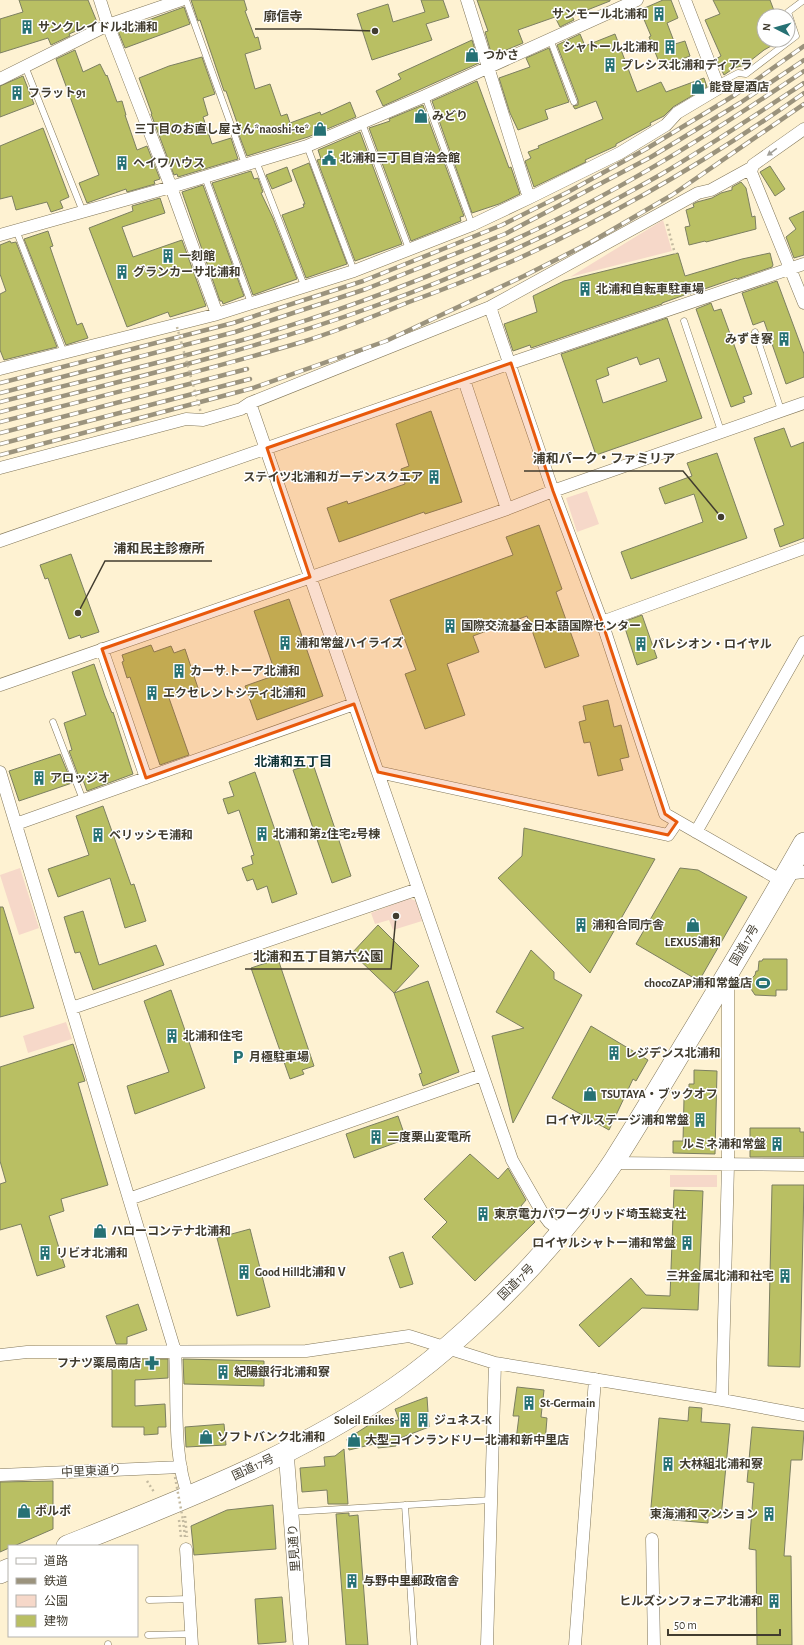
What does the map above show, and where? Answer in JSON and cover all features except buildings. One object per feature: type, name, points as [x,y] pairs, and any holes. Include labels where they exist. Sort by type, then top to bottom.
[{"type":"highway","name":"国道17号","points":[[70,1545],[184,1507],[338,1424],[396,1388],[447,1348],[525,1274],[562,1232],[613,1163],[728,972],[791,876],[804,843]]},
{"type":"street","points":[[100,0],[108,25],[171,187],[217,314]]},
{"type":"street","points":[[467,0],[529,198]]},
{"type":"street","points":[[0,235],[171,187],[307,146],[425,96],[637,0]]},
{"type":"street","points":[[1,367],[64,353],[217,314],[305,288],[354,271],[472,225],[620,153],[666,125],[677,114],[719,88],[685,0]]},
{"type":"street","points":[[0,79],[108,25],[174,1]]},
{"type":"street","points":[[0,468],[186,419],[203,420],[241,409],[250,403],[490,307],[698,193],[711,190],[751,168],[804,129]]},
{"type":"street","points":[[751,168],[754,182],[804,303]]},
{"type":"street","points":[[0,541],[511,363],[804,264]]},
{"type":"street","points":[[490,307],[511,363],[553,491],[602,622],[665,814],[696,832],[791,876]]},
{"type":"street","points":[[464,380],[508,509]]},
{"type":"street","points":[[250,403],[267,448],[310,577],[512,1160],[543,1214],[549,1222],[562,1232]]},
{"type":"street","points":[[0,685],[508,509],[553,491],[804,403]]},
{"type":"street","points":[[602,622],[804,548]]},
{"type":"street","points":[[696,832],[804,642]]},
{"type":"street","points":[[102,649],[146,778]]},
{"type":"street","points":[[16,824],[354,704]]},
{"type":"street","points":[[0,772],[175,1351],[178,1472],[182,1482],[184,1507]]},
{"type":"street","points":[[378,772],[668,835],[677,822]]},
{"type":"street","points":[[72,1008],[418,889]]},
{"type":"street","points":[[722,1400],[728,1165],[728,972]]},
{"type":"street","points":[[129,1199],[482,1076]]},
{"type":"street","points":[[613,1163],[804,1165]]},
{"type":"street","points":[[0,1355],[27,1352],[306,1351],[409,1336],[495,1363],[804,1414]]},
{"type":"street","points":[[488,1645],[495,1363]]},
{"type":"street","points":[[575,1645],[595,1379]]},
{"type":"street","name":"里見通り","points":[[286,1451],[301,1645]]},
{"type":"street","name":"中里東通り","points":[[0,1475],[178,1472]]},
{"type":"street","points":[[652,1539],[654,1645]]},
{"type":"street","points":[[186,1549],[192,1640]]},
{"type":"lane","points":[[186,0],[251,163],[305,288]]},
{"type":"lane","points":[[718,84],[738,73],[746,74],[796,36],[788,12],[804,0]]},
{"type":"lane","points":[[550,39],[574,102]]},
{"type":"lane","points":[[25,66],[83,212]]},
{"type":"lane","points":[[425,96],[472,225]]},
{"type":"lane","points":[[362,123],[409,249]]},
{"type":"lane","points":[[307,146],[354,271]]},
{"type":"lane","points":[[205,177],[251,304]]},
{"type":"lane","points":[[16,230],[64,353]]},
{"type":"lane","points":[[684,322],[721,432]]},
{"type":"lane","points":[[755,332],[781,410]]},
{"type":"lane","points":[[53,722],[83,800]]},
{"type":"lane","points":[[291,1512],[491,1500]]},
{"type":"lane","points":[[404,1505],[414,1645]]},
{"type":"lane","points":[[149,1600],[189,1599]]},
{"type":"lane","points":[[148,1635],[192,1640]]},
{"type":"path","points":[[664,212],[675,254]]},
{"type":"path","points":[[177,327],[200,413]]},
{"type":"path","points":[[178,1472],[183,1520]]},
{"type":"path","points":[[184,1507],[188,1542],[186,1549],[182,1546],[184,1507]]},
{"type":"highlighted area","points":[[511,363],[553,491],[602,622],[665,814],[677,822],[668,835],[378,772],[354,704],[146,778],[102,649],[310,577],[267,448]]},
{"type":"green space","points":[[663,220],[672,251],[570,277]]},
{"type":"green space","points":[[587,491],[599,524],[577,532],[566,498]]},
{"type":"green space","points":[[20,868],[39,928],[19,935],[0,875]]},
{"type":"green space","points":[[409,898],[416,901],[422,921],[393,930],[389,920],[375,924],[371,913]]},
{"type":"green space","points":[[66,1022],[72,1039],[28,1053],[23,1036]]},
{"type":"green space","points":[[670,1175],[717,1175],[717,1187],[670,1187]]},
{"type":"railway","points":[[0,383],[233,323],[363,281],[502,225],[568,192],[646,149],[735,95],[804,46]]},
{"type":"railway","points":[[0,393],[235,332],[366,289],[505,234],[651,157],[740,103],[804,60]]},
{"type":"railway","points":[[0,402],[179,357],[273,331],[341,309],[441,271],[546,225],[622,185],[696,141],[804,71]]},
{"type":"railway","points":[[0,412],[188,364],[326,323],[372,307],[483,264],[591,213],[660,175],[697,153],[804,83]]},
{"type":"railway","points":[[0,422],[189,374],[302,342],[476,276],[515,260],[590,224],[627,204],[700,162],[804,93]]},
{"type":"railway","points":[[0,455],[253,388],[386,341],[524,276],[591,242],[672,195],[804,104]]},
{"type":"railway","points":[[0,433],[247,369]]},
{"type":"railway","points":[[0,444],[250,379]]},
{"type":"place","name":"サンモール北浦和","points":[[659,14]]},
{"type":"place","name":"サンクレイドル北浦和","points":[[27,27]]},
{"type":"place","name":"廓信寺","points":[[375,31]]},
{"type":"place","name":"シャトール北浦和","points":[[670,47]]},
{"type":"place","name":"つかさ","points":[[472,55]]},
{"type":"place","name":"プレシス北浦和ディアラ","points":[[610,65]]},
{"type":"place","name":"能登屋酒店","points":[[698,87]]},
{"type":"place","name":"フラット91","points":[[17,93]]},
{"type":"place","name":"みどり","points":[[421,116]]},
{"type":"place","name":"三丁目のお直し屋さん*naoshi-te*","points":[[320,129]]},
{"type":"place","name":"北浦和三丁目自治会館","points":[[329,158]]},
{"type":"place","name":"ヘイワハウス","points":[[122,163]]},
{"type":"place","name":"一刻館","points":[[168,256]]},
{"type":"place","name":"グランカーサ北浦和","points":[[122,272]]},
{"type":"place","name":"北浦和自転車駐車場","points":[[585,289]]},
{"type":"place","name":"みずき寮","points":[[784,339]]},
{"type":"place","name":"ステイツ北浦和ガーデンスクエア","points":[[434,477]]},
{"type":"place","name":"浦和パーク・ファミリア","points":[[721,517]]},
{"type":"place","name":"浦和民主診療所","points":[[78,613]]},
{"type":"place","name":"国際交流基金日本語国際センター","points":[[450,626]]},
{"type":"place","name":"浦和常盤ハイライズ","points":[[285,643]]},
{"type":"place","name":"パレシオン・ロイヤル","points":[[641,644]]},
{"type":"place","name":"カーサ.トーア北浦和","points":[[179,671]]},
{"type":"place","name":"エクセレントシティ北浦和","points":[[152,693]]},
{"type":"place","name":"アロッジオ","points":[[39,778]]},
{"type":"place","name":"北浦和第2住宅2号棟","points":[[262,834]]},
{"type":"place","name":"ベリッシモ浦和","points":[[98,835]]},
{"type":"place","name":"北浦和五丁目第六公園","points":[[396,916]]},
{"type":"place","name":"浦和合同庁舎","points":[[581,925]]},
{"type":"place","name":"LEXUS浦和","points":[[693,925]]},
{"type":"place","name":"chocoZAP浦和常盤店","points":[[763,983]]},
{"type":"place","name":"北浦和住宅","points":[[172,1036]]},
{"type":"place","name":"レジデンス北浦和","points":[[614,1053]]},
{"type":"place","name":"月極駐車場","points":[[238,1057]]},
{"type":"place","name":"TSUTAYA・ブックオフ","points":[[590,1094]]},
{"type":"place","name":"ロイヤルステージ浦和常盤","points":[[700,1120]]},
{"type":"place","name":"二度栗山変電所","points":[[376,1137]]},
{"type":"place","name":"ルミネ浦和常盤","points":[[777,1144]]},
{"type":"place","name":"東京電力パワーグリッド埼玉総支社","points":[[483,1214]]},
{"type":"place","name":"ハローコンテナ北浦和","points":[[100,1231]]},
{"type":"place","name":"ロイヤルシャトー浦和常盤","points":[[687,1243]]},
{"type":"place","name":"リビオ北浦和","points":[[45,1253]]},
{"type":"place","name":"Good Hill北浦和Ⅴ","points":[[244,1272]]},
{"type":"place","name":"三井金属北浦和社宅","points":[[785,1276]]},
{"type":"place","name":"フナツ薬局南店","points":[[152,1363]]},
{"type":"place","name":"紀陽銀行北浦和寮","points":[[223,1372]]},
{"type":"place","name":"St-Germain","points":[[529,1403]]},
{"type":"place","name":"Soleil Enikes","points":[[405,1420]]},
{"type":"place","name":"ジュネス-K","points":[[423,1420]]},
{"type":"place","name":"ソフトバンク北浦和","points":[[206,1437]]},
{"type":"place","name":"大型コインランドリー北浦和新中里店","points":[[354,1440]]},
{"type":"place","name":"大林組北浦和寮","points":[[668,1464]]},
{"type":"place","name":"ボルボ","points":[[24,1511]]},
{"type":"place","name":"東海浦和マンション","points":[[769,1514]]},
{"type":"place","name":"与野中里郵政宿舎","points":[[352,1581]]},
{"type":"place","name":"ヒルズシンフォニア北浦和","points":[[774,1601]]},
{"type":"district","name":"北浦和五丁目","points":[[293,762]]}]
